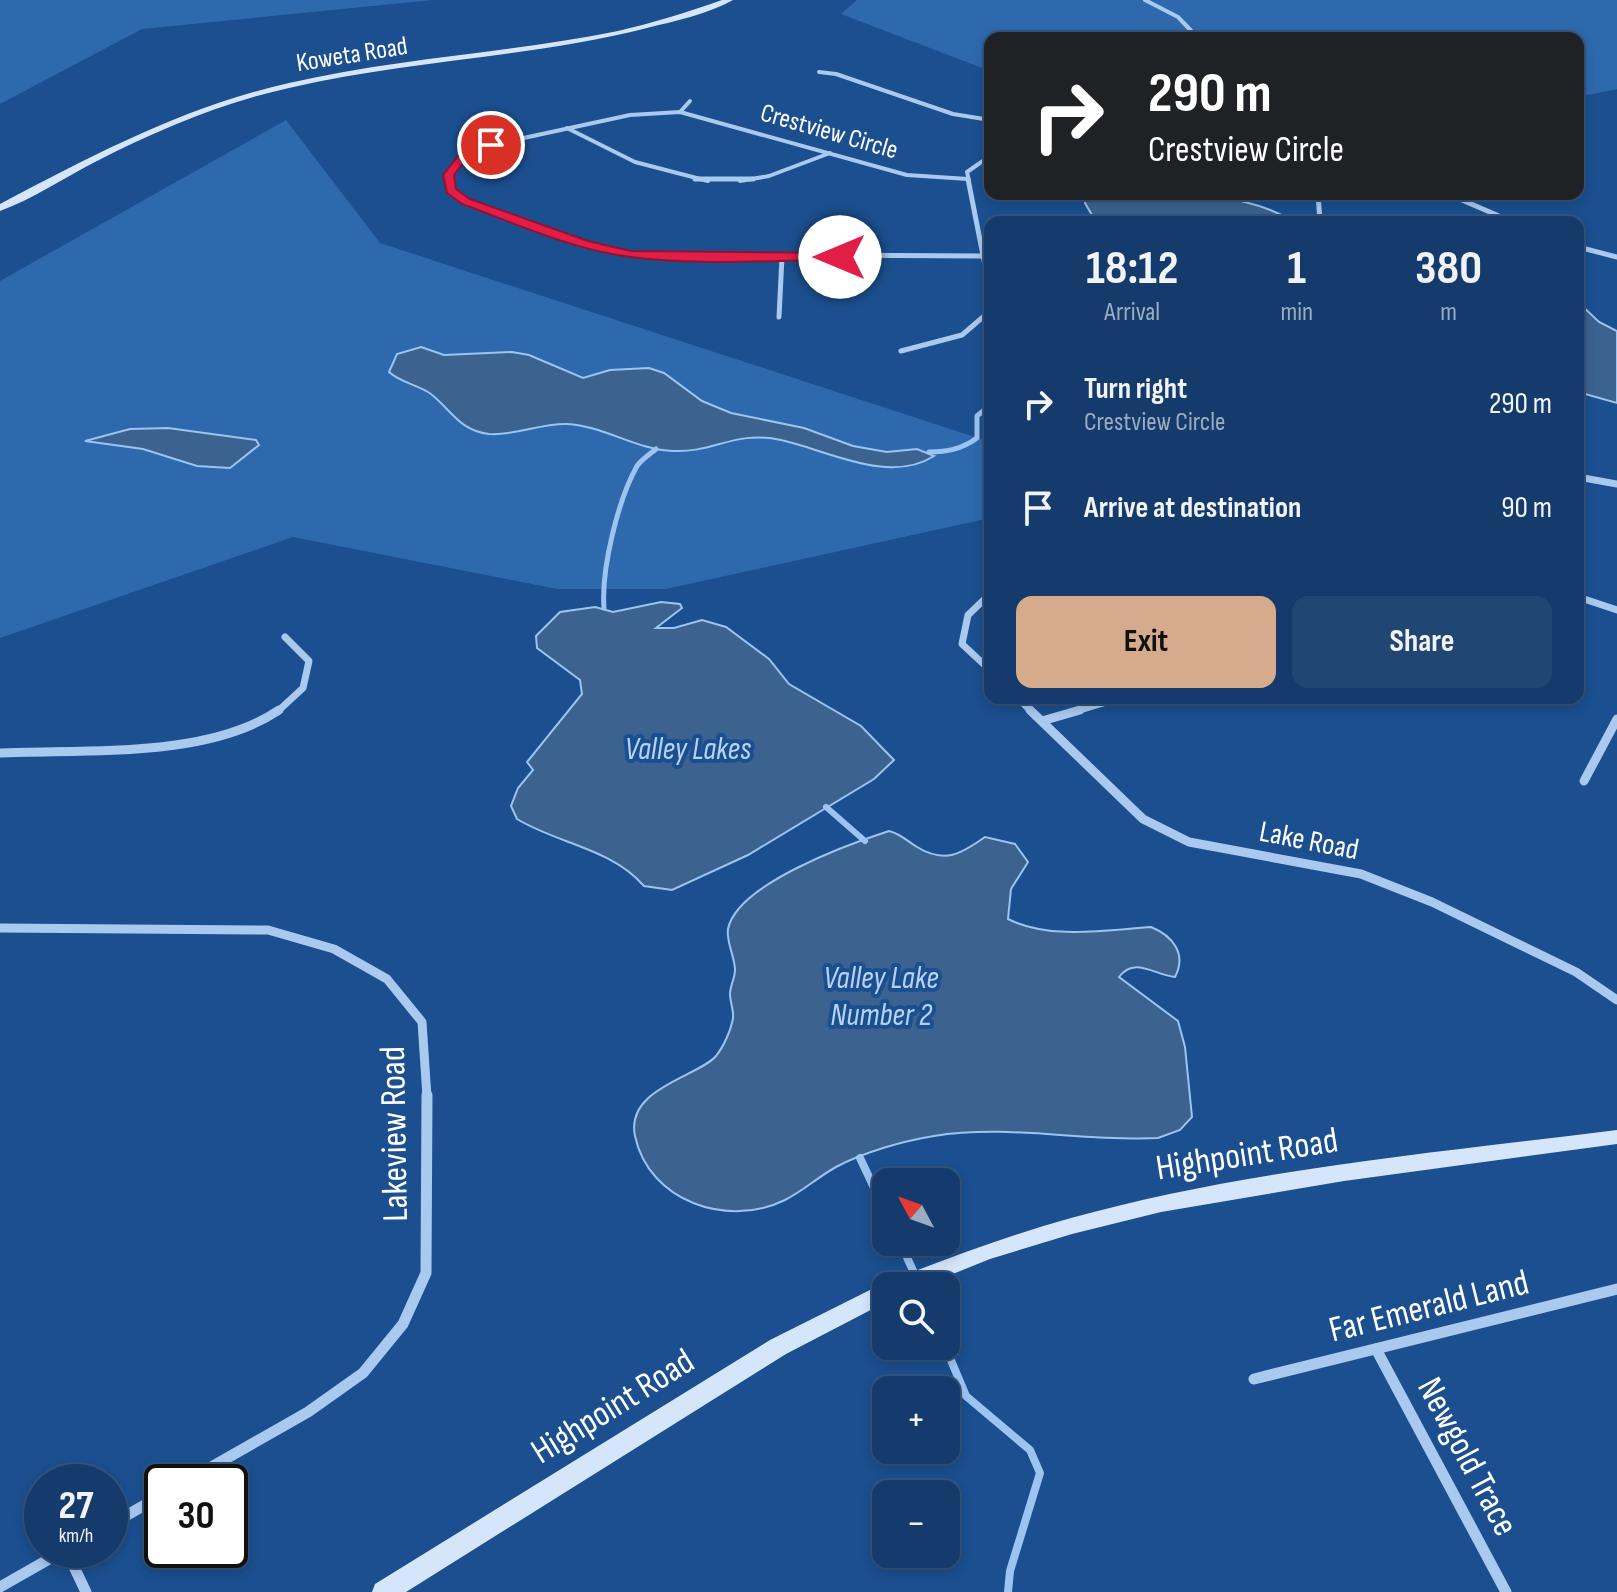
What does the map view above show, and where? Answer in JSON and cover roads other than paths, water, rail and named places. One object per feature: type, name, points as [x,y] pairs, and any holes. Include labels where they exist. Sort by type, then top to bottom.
[{"type":"street","name":"Koweta Road","points":[[0,208],[158,126],[225,101],[328,77],[604,37],[729,0]]},
{"type":"street","points":[[1145,0],[1178,17],[1192,32]]},
{"type":"street","points":[[819,72],[836,74],[953,114],[984,119]]},
{"type":"street","points":[[680,112],[690,101]]},
{"type":"street","name":"Crestview Circle","points":[[968,179],[907,175],[680,112],[630,115],[491,145],[463,158],[449,175],[451,190],[466,202],[585,244],[631,254],[983,256]]},
{"type":"street","points":[[566,128],[619,157],[687,178],[718,183],[759,178],[831,153]]},
{"type":"street","points":[[984,160],[967,172],[984,261]]},
{"type":"street","points":[[1462,200],[1499,216]]},
{"type":"street","points":[[1584,249],[1617,257]]},
{"type":"street","points":[[779,317],[782,257]]},
{"type":"street","points":[[901,351],[957,339],[984,319]]},
{"type":"street","points":[[1584,478],[1617,484]]},
{"type":"street","points":[[1584,599],[1617,610]]},
{"type":"street","points":[[984,600],[968,615],[962,644],[984,664]]},
{"type":"street","points":[[0,753],[159,746],[227,735],[277,712],[303,688],[309,661],[285,637]]},
{"type":"street","name":"Lake Road","points":[[1024,704],[1143,819],[1189,842],[1361,874],[1432,902],[1576,972],[1617,1000]]},
{"type":"street","points":[[1042,721],[1100,704]]},
{"type":"street","points":[[1584,781],[1617,719]]},
{"type":"street","name":"Lakeview Road","points":[[0,928],[268,930],[334,949],[387,979],[422,1022],[427,1065],[426,1273],[403,1324],[363,1373],[308,1412],[217,1464]]},
{"type":"street","name":"Highpoint Road","points":[[933,1272],[1055,1229],[1163,1204],[1617,1137]]},
{"type":"street","name":"Far Emerald Land","points":[[1254,1379],[1617,1289]]},
{"type":"street","name":"Highpoint Road","points":[[384,1592],[778,1347],[872,1299]]},
{"type":"street","name":"Newgold Trace","points":[[1376,1349],[1506,1592]]},
{"type":"street","points":[[0,1587],[34,1568]]},
{"type":"street","points":[[75,1568],[86,1592]]},
{"type":"water","points":[[1086,200],[1236,200],[1283,216],[1093,216]]},
{"type":"water","points":[[1584,308],[1599,322],[1617,331],[1617,403],[1584,394]]},
{"type":"water","points":[[421,347],[444,355],[512,352],[529,355],[583,378],[610,370],[649,368],[664,373],[702,401],[731,413],[804,428],[853,446],[887,452],[917,449],[934,456],[916,464],[878,466],[765,438],[673,451],[646,447],[594,429],[567,424],[499,434],[479,432],[463,424],[431,394],[389,372],[397,354]]},
{"type":"water","points":[[168,428],[256,440],[259,445],[230,468],[197,466],[143,449],[85,441],[130,429]]},
{"type":"water","name":"Valley Lakes","points":[[661,602],[680,604],[682,608],[656,628],[674,628],[702,620],[726,627],[769,659],[789,684],[861,726],[894,760],[874,779],[748,855],[672,890],[644,886],[616,863],[517,819],[511,806],[518,788],[533,770],[527,762],[582,694],[580,680],[537,648],[536,636],[560,612],[595,607],[613,612]]},
{"type":"water","name":"Valley Lake Number 2","points":[[889,831],[927,852],[944,856],[960,852],[985,837],[1015,844],[1028,862],[1011,889],[1008,919],[1042,930],[1060,932],[1151,927],[1166,935],[1178,953],[1175,977],[1138,967],[1125,971],[1119,977],[1178,1021],[1185,1047],[1192,1117],[1180,1130],[1158,1138],[990,1132],[922,1138],[847,1162],[785,1200],[763,1208],[739,1211],[716,1209],[674,1193],[656,1178],[643,1159],[635,1136],[635,1120],[641,1106],[651,1095],[707,1063],[724,1043],[733,1018],[730,994],[735,970],[728,929],[736,912],[751,897],[797,868]]},
{"type":"waterway","points":[[981,413],[984,410]]},
{"type":"waterway","points":[[929,452],[954,449],[977,438],[977,416],[983,411]]},
{"type":"waterway","points":[[604,608],[608,555],[623,497],[637,466],[656,449]]},
{"type":"waterway","points":[[826,807],[865,841]]},
{"type":"waterway","points":[[860,1158],[872,1183]]},
{"type":"waterway","points":[[906,1256],[914,1272]]},
{"type":"waterway","points":[[951,1360],[966,1396],[1030,1450],[1040,1473],[1010,1571],[1008,1592]]}]
